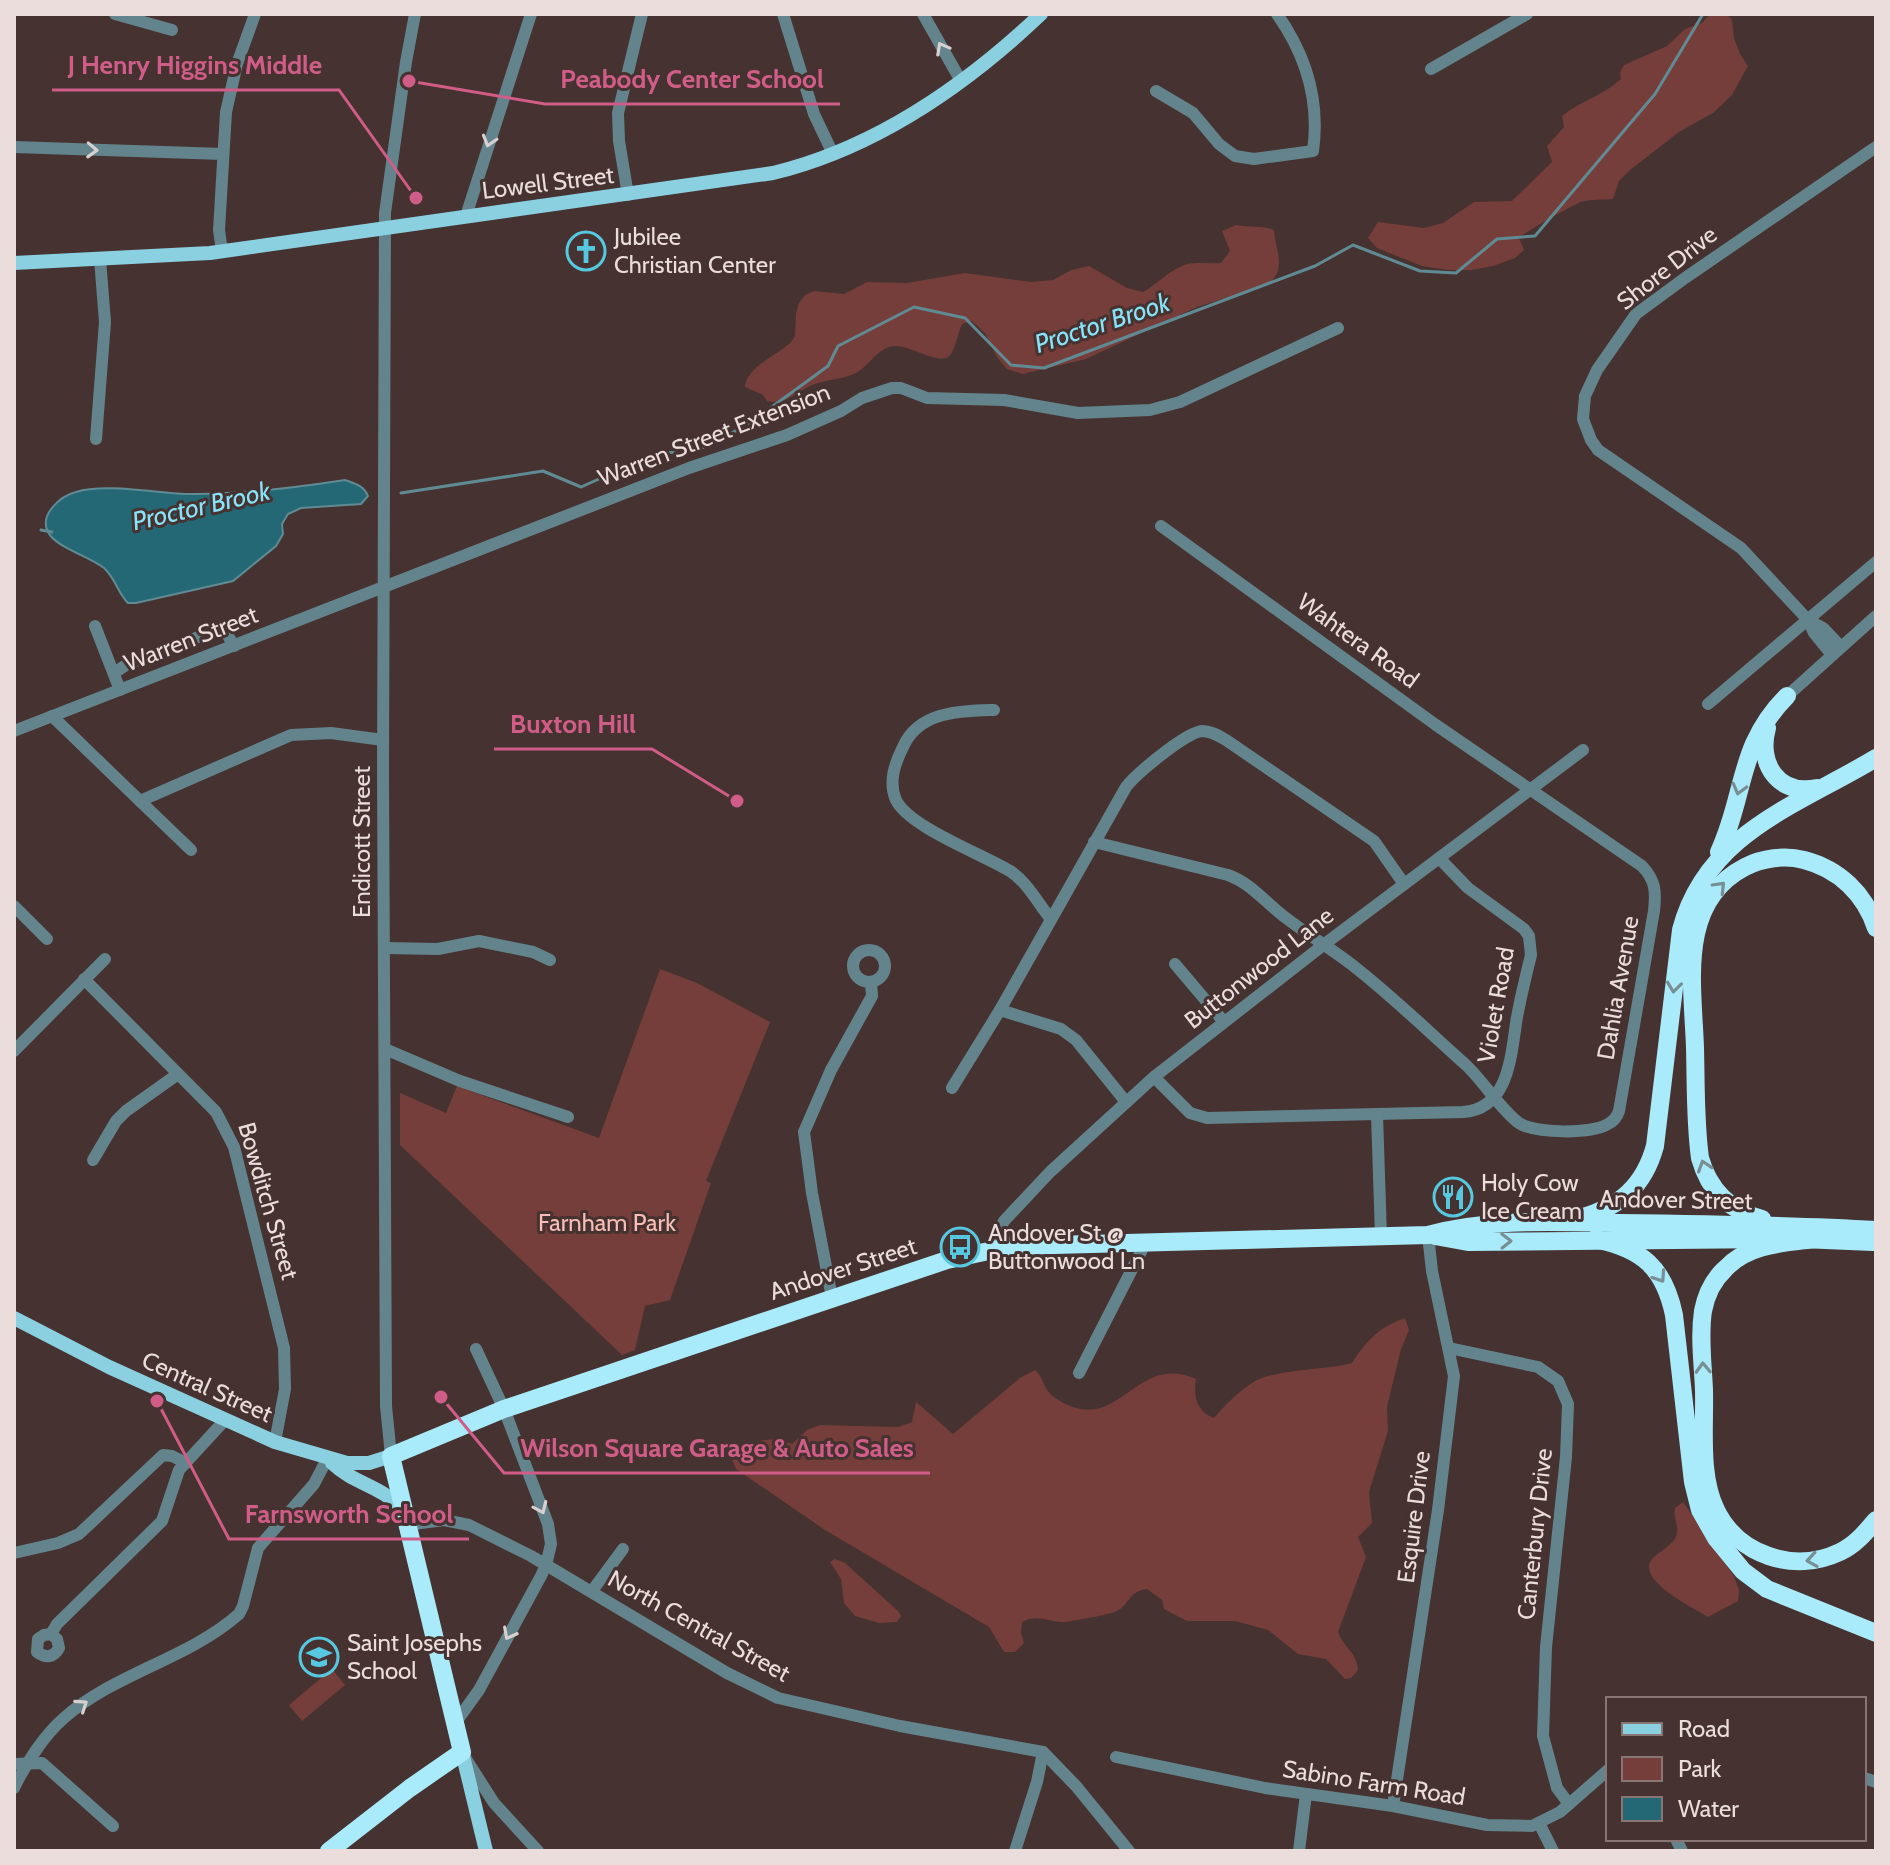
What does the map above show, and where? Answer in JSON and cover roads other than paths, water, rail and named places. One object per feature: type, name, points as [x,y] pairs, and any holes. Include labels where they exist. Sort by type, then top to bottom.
[{"type":"highway","points":[[1787,696],[1772,715],[1766,732],[1763,743],[1768,764],[1780,781],[1801,791],[1832,784]]},
{"type":"highway","points":[[1555,1222],[1595,1214],[1625,1198],[1643,1177],[1650,1163],[1655,1146],[1681,930],[1691,899],[1726,837],[1755,737],[1772,711],[1787,696]]},
{"type":"highway","points":[[1714,862],[1748,832],[1876,758]]},
{"type":"highway","points":[[1814,1232],[1740,1212],[1721,1196],[1705,1173],[1698,1143],[1693,980],[1696,929],[1708,900],[1726,879],[1751,864],[1784,858],[1802,860],[1837,875],[1870,910],[1876,928]]},
{"type":"highway","name":"Andover Street","points":[[391,1456],[504,1409],[621,1368],[947,1260],[990,1250],[1029,1245],[1428,1235],[1481,1225],[1555,1222],[1874,1236]]},
{"type":"highway","points":[[1814,1232],[1746,1253],[1724,1270],[1707,1296],[1702,1330],[1708,1485],[1716,1510],[1732,1533],[1752,1550],[1777,1559],[1802,1562],[1838,1553],[1859,1539],[1876,1520]]},
{"type":"highway","name":"Andover Street","points":[[1428,1235],[1468,1242],[1814,1232]]},
{"type":"highway","points":[[1595,1239],[1628,1248],[1641,1256],[1668,1289],[1674,1315],[1693,1482],[1700,1510],[1716,1538],[1733,1561],[1767,1589],[1876,1633]]},
{"type":"highway","points":[[329,1851],[462,1752],[391,1456]]},
{"type":"main road","name":"Lowell Street","points":[[14,263],[222,251],[751,178],[800,167],[891,127],[961,81],[1041,14]]},
{"type":"main road","name":"Central Street","points":[[14,1318],[83,1355],[275,1442],[328,1459],[359,1464],[391,1456]]},
{"type":"main road","points":[[328,1459],[352,1478],[383,1491],[404,1517]]},
{"type":"main road","points":[[462,1752],[486,1851]]},
{"type":"street","points":[[115,14],[172,30]]},
{"type":"street","points":[[222,251],[219,230],[226,112],[230,90],[255,14]]},
{"type":"street","name":"Endicott Street","points":[[391,1456],[386,1406],[383,740],[385,227],[396,123],[415,14]]},
{"type":"street","points":[[466,216],[531,14]]},
{"type":"street","points":[[628,195],[618,113],[642,14]]},
{"type":"street","points":[[783,14],[814,114],[833,154]]},
{"type":"street","points":[[923,14],[961,81]]},
{"type":"street","points":[[1019,14],[1026,29]]},
{"type":"street","points":[[1156,91],[1193,113],[1219,144],[1235,156],[1254,159],[1313,151],[1316,116],[1306,69],[1296,43],[1277,14]]},
{"type":"street","points":[[1431,69],[1527,14]]},
{"type":"street","points":[[14,147],[223,154]]},
{"type":"street","name":"Shore Drive","points":[[1837,651],[1814,633],[1808,620],[1741,548],[1598,450],[1586,429],[1583,407],[1589,383],[1636,314],[1876,147]]},
{"type":"street","points":[[96,439],[105,322],[100,259]]},
{"type":"street","name":"Warren Street Extension","points":[[384,588],[701,463],[787,435],[882,389],[901,388],[938,399],[1004,400],[1078,413],[1150,410],[1180,402],[1338,328]]},
{"type":"street","name":"Wahtera Road","points":[[1161,526],[1436,725],[1531,788]]},
{"type":"street","points":[[1708,704],[1876,562]]},
{"type":"street","name":"Warren Street","points":[[14,731],[384,588]]},
{"type":"street","points":[[1787,696],[1876,616]]},
{"type":"street","points":[[95,626],[120,690]]},
{"type":"street","points":[[114,673],[126,665],[219,629],[227,634],[234,646]]},
{"type":"street","points":[[994,710],[958,711],[927,720],[915,728],[908,736],[892,775],[896,800],[925,828],[972,849],[1014,874],[1050,918]]},
{"type":"street","points":[[52,716],[191,850]]},
{"type":"street","points":[[952,1088],[1000,1010],[1119,798],[1137,774],[1201,731],[1226,740],[1374,841],[1404,884]]},
{"type":"street","points":[[140,801],[291,735],[317,733],[383,740]]},
{"type":"street","name":"Buttonwood Lane","points":[[990,1250],[1000,1228],[1020,1203],[1154,1077],[1583,750]]},
{"type":"street","name":"Dahlia Avenue","points":[[1496,1096],[1519,1122],[1532,1129],[1595,1129],[1616,1119],[1654,911],[1655,885],[1642,866],[1531,788]]},
{"type":"street","points":[[1094,842],[1237,878],[1322,946],[1350,962],[1464,1063],[1496,1096]]},
{"type":"street","name":"Violet Road","points":[[1154,1077],[1190,1113],[1198,1116],[1473,1112],[1486,1106],[1496,1096],[1508,1072],[1531,943],[1517,922],[1468,888],[1439,858]]},
{"type":"street","points":[[14,907],[47,939]]},
{"type":"street","points":[[385,948],[438,949],[479,941],[533,952],[550,960]]},
{"type":"street","points":[[14,1051],[105,959]]},
{"type":"street","points":[[1175,964],[1224,1022]]},
{"type":"street","name":"Bowditch Street","points":[[84,979],[222,1120],[234,1147],[284,1348],[285,1389],[275,1442]]},
{"type":"street","points":[[832,1298],[814,1207],[804,1132],[820,1093],[872,996],[871,982]]},
{"type":"street","points":[[1000,1010],[1061,1029],[1076,1040],[1126,1102]]},
{"type":"street","points":[[14,1029],[24,1039]]},
{"type":"street","points":[[385,1049],[474,1086],[568,1117]]},
{"type":"street","points":[[93,1160],[116,1121],[178,1074]]},
{"type":"street","points":[[1377,1115],[1381,1236]]},
{"type":"street","name":"Esquire Drive","points":[[1393,1806],[1434,1539],[1454,1376],[1432,1271],[1428,1235]]},
{"type":"street","points":[[1079,1373],[1146,1242]]},
{"type":"street","name":"Canterbury Drive","points":[[1449,1348],[1538,1367],[1558,1381],[1568,1404],[1566,1457],[1546,1647],[1543,1736],[1557,1788],[1569,1804]]},
{"type":"street","points":[[456,1722],[479,1690],[546,1565],[551,1544],[548,1524],[504,1409],[476,1349]]},
{"type":"street","points":[[51,1634],[57,1624],[162,1521],[176,1477],[225,1420]]},
{"type":"street","points":[[14,1553],[58,1543],[79,1534],[163,1455],[186,1463]]},
{"type":"street","points":[[14,1788],[46,1737],[72,1711],[239,1614],[258,1548],[314,1484],[328,1459]]},
{"type":"street","name":"North Central Street","points":[[404,1517],[458,1521],[546,1565],[727,1673],[778,1698],[900,1726],[1043,1752]]},
{"type":"street","points":[[592,1591],[623,1549]]},
{"type":"street","points":[[462,1752],[494,1803],[538,1851]]},
{"type":"street","points":[[1015,1851],[1043,1752]]},
{"type":"street","points":[[1043,1752],[1076,1786],[1129,1851]]},
{"type":"street","name":"Sabino Farm Road","points":[[1116,1757],[1487,1825],[1532,1826],[1539,1823],[1569,1804],[1606,1772]]},
{"type":"street","points":[[14,1764],[42,1763],[113,1826]]},
{"type":"street","points":[[1299,1851],[1306,1794]]},
{"type":"street","points":[[1539,1823],[1553,1851]]},
{"type":"water","points":[[345,480],[359,486],[368,496],[361,504],[301,508],[288,514],[276,546],[233,581],[136,603],[128,603],[104,568],[58,542],[46,526],[49,513],[58,502],[70,494],[88,489],[226,493]]},
{"type":"waterway","name":"Proctor Brook","points":[[401,493],[543,471],[581,487],[653,455],[702,448],[747,425],[828,366],[838,346],[914,307],[965,318],[1011,365],[1044,368],[1315,266],[1353,245],[1420,271],[1456,273],[1497,239],[1535,236],[1655,94],[1703,14]]},
{"type":"waterway","name":"Proctor Brook","points":[[41,530],[52,532]]},
{"type":"place","name":"Peabody Center School","points":[[409,81]]},
{"type":"place","name":"J Henry Higgins Middle","points":[[416,198]]},
{"type":"place","name":"Jubilee Christian Center","points":[[586,251]]},
{"type":"place","name":"Buxton Hill","points":[[737,801]]},
{"type":"place","name":"Holy Cow Ice Cream","points":[[1453,1197]]},
{"type":"place","name":"Andover St @ Buttonwood Ln","points":[[960,1247]]},
{"type":"place","name":"Wilson Square Garage & Auto Sales","points":[[441,1397]]},
{"type":"place","name":"Farnsworth School","points":[[157,1401]]},
{"type":"place","name":"Saint Josephs School","points":[[319,1657]]},
{"type":"park label","name":"Farnham Park","points":[[607,1223]]}]
